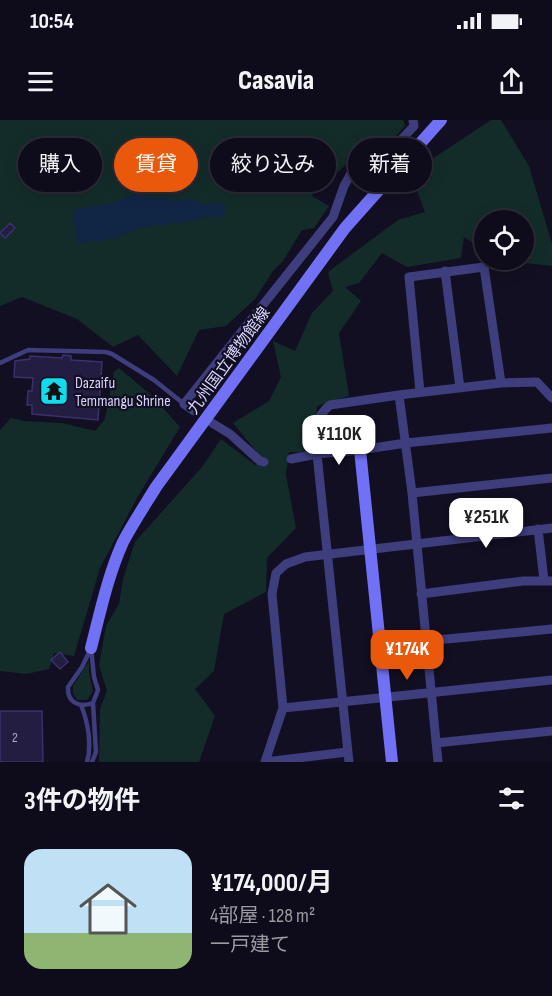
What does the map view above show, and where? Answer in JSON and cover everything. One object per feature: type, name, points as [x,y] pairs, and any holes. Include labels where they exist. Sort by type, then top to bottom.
[{"type":"main road","name":"九州国立博物館線","points":[[91,648],[111,576],[123,544],[156,487],[345,228],[441,120]]},
{"type":"main road","points":[[360,450],[392,762]]},
{"type":"street","points":[[194,411],[183,404],[333,217],[344,186],[353,170],[382,160],[414,126],[413,120]]},
{"type":"street","points":[[420,392],[409,277],[445,271],[484,267],[501,382]]},
{"type":"street","points":[[445,271],[460,388]]},
{"type":"street","points":[[349,762],[317,454],[317,421],[322,412],[330,405],[501,382],[537,382],[552,398]]},
{"type":"street","points":[[399,395],[412,493],[438,762]]},
{"type":"street","points":[[212,423],[230,434],[264,462]]},
{"type":"street","points":[[291,459],[406,443],[552,428]]},
{"type":"street","points":[[412,493],[552,478]]},
{"type":"street","points":[[347,752],[265,762],[282,708],[272,594],[276,573],[286,564],[305,557],[552,528]]},
{"type":"street","points":[[421,594],[548,580],[538,529]]},
{"type":"street","points":[[426,641],[552,629]]},
{"type":"street","points":[[282,708],[552,680]]},
{"type":"street","points":[[436,742],[552,730]]},
{"type":"lane","points":[[0,363],[28,350],[106,352],[154,380],[183,404]]},
{"type":"lane","points":[[91,648],[94,677],[98,690],[93,703],[96,752],[92,762]]},
{"type":"lane","points":[[87,762],[89,751],[86,719],[81,705],[70,698],[69,687],[91,648]]},
{"type":"lane","points":[[81,705],[93,703]]},
{"type":"green space","points":[[0,120],[403,120],[405,126],[394,138],[348,138],[348,164],[336,172],[336,138],[210,138],[210,192],[314,192],[312,196],[329,206],[314,228],[302,230],[255,299],[226,326],[199,330],[177,376],[138,335],[113,347],[77,319],[22,297],[0,306]]},
{"type":"green space","points":[[491,120],[501,120],[529,166],[552,244],[552,266],[534,264],[534,210],[474,210],[474,244],[464,237],[461,258],[407,267],[382,253],[359,283],[345,287],[361,301],[339,333],[349,396],[317,406],[313,453],[289,452],[286,475],[296,528],[267,558],[266,592],[224,614],[214,671],[195,689],[215,716],[199,762],[99,762],[100,709],[107,691],[99,665],[106,626],[119,604],[123,579],[135,542],[202,467],[221,439],[255,465],[265,462],[233,423],[269,401],[281,377],[273,341],[295,351],[312,313],[333,291],[328,272],[398,220],[425,212],[417,192],[432,192],[432,159]]},
{"type":"green space","points":[[119,368],[151,395],[180,427],[137,498],[100,568],[74,656],[54,653],[49,669],[26,674],[0,671],[0,430],[11,418],[62,423],[95,431],[105,419],[114,372]]},
{"type":"green space","points":[[89,661],[93,691],[87,700],[77,700],[73,693],[73,686]]},
{"type":"water","points":[[133,194],[178,200],[191,199],[205,204],[224,203],[225,209],[222,218],[207,217],[139,228],[116,238],[77,244],[73,210],[115,202]]},
{"type":"building","points":[[10,223],[15,228],[5,238],[0,233]]},
{"type":"building","points":[[63,355],[71,356],[71,360],[102,362],[98,420],[32,414],[32,405],[27,405],[28,391],[32,391],[33,378],[14,377],[15,361],[30,359],[30,356],[62,358]]},
{"type":"building","points":[[60,652],[68,662],[60,669],[51,660]]},
{"type":"building","points":[[0,711],[42,711],[43,762],[0,762]]},
{"type":"place","name":"Dazaifu Temmangu Shrine","points":[[54,391]]}]
